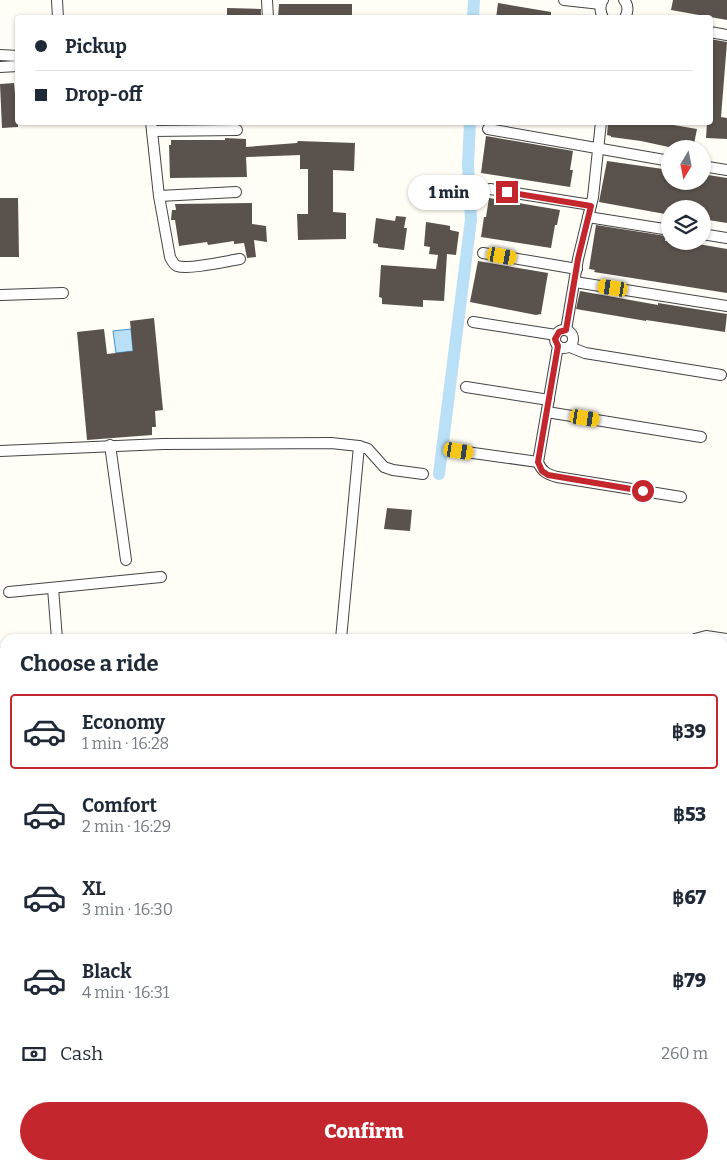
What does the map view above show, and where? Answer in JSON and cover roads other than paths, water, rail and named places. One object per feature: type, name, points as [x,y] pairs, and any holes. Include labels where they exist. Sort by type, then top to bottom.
[{"type":"street","points":[[57,0],[58,15]]},
{"type":"street","points":[[267,0],[268,15]]},
{"type":"street","points":[[564,0],[602,2],[600,11],[602,15]]},
{"type":"street","points":[[624,0],[627,3],[627,15]]},
{"type":"street","points":[[713,33],[727,35]]},
{"type":"street","points":[[0,54],[15,56]]},
{"type":"street","points":[[0,67],[15,66]]},
{"type":"street","points":[[566,330],[576,269],[591,206],[601,125]]},
{"type":"street","points":[[237,130],[152,127],[159,196],[170,257],[173,263],[177,266],[186,267],[240,259]]},
{"type":"street","points":[[488,129],[661,159]]},
{"type":"street","points":[[711,167],[727,170]]},
{"type":"street","points":[[490,189],[591,206]]},
{"type":"street","points":[[159,196],[236,192]]},
{"type":"street","points":[[588,217],[661,229]]},
{"type":"street","points":[[711,235],[727,238]]},
{"type":"street","points":[[483,253],[576,269]]},
{"type":"street","points":[[574,282],[727,306]]},
{"type":"street","points":[[0,295],[63,293]]},
{"type":"street","points":[[473,322],[556,335],[562,330],[566,330]]},
{"type":"street","points":[[566,330],[574,339],[570,347]]},
{"type":"street","points":[[556,335],[558,346],[538,462],[542,471],[548,475],[681,497]]},
{"type":"street","points":[[558,346],[570,347],[585,353],[721,376]]},
{"type":"street","points":[[466,387],[549,400]]},
{"type":"street","points":[[547,412],[701,437]]},
{"type":"street","points":[[0,451],[110,446],[305,442],[359,446],[373,453],[384,467],[424,474]]},
{"type":"street","points":[[110,446],[126,560]]},
{"type":"street","points":[[341,634],[359,446]]},
{"type":"street","points":[[459,451],[538,462]]},
{"type":"street","points":[[9,592],[161,577]]},
{"type":"street","points":[[53,588],[57,634]]},
{"type":"water","points":[[131,329],[133,351],[116,353],[113,331]]},
{"type":"waterway","points":[[473,15],[474,0]]},
{"type":"waterway","points":[[439,474],[471,219],[468,165],[470,125]]}]
